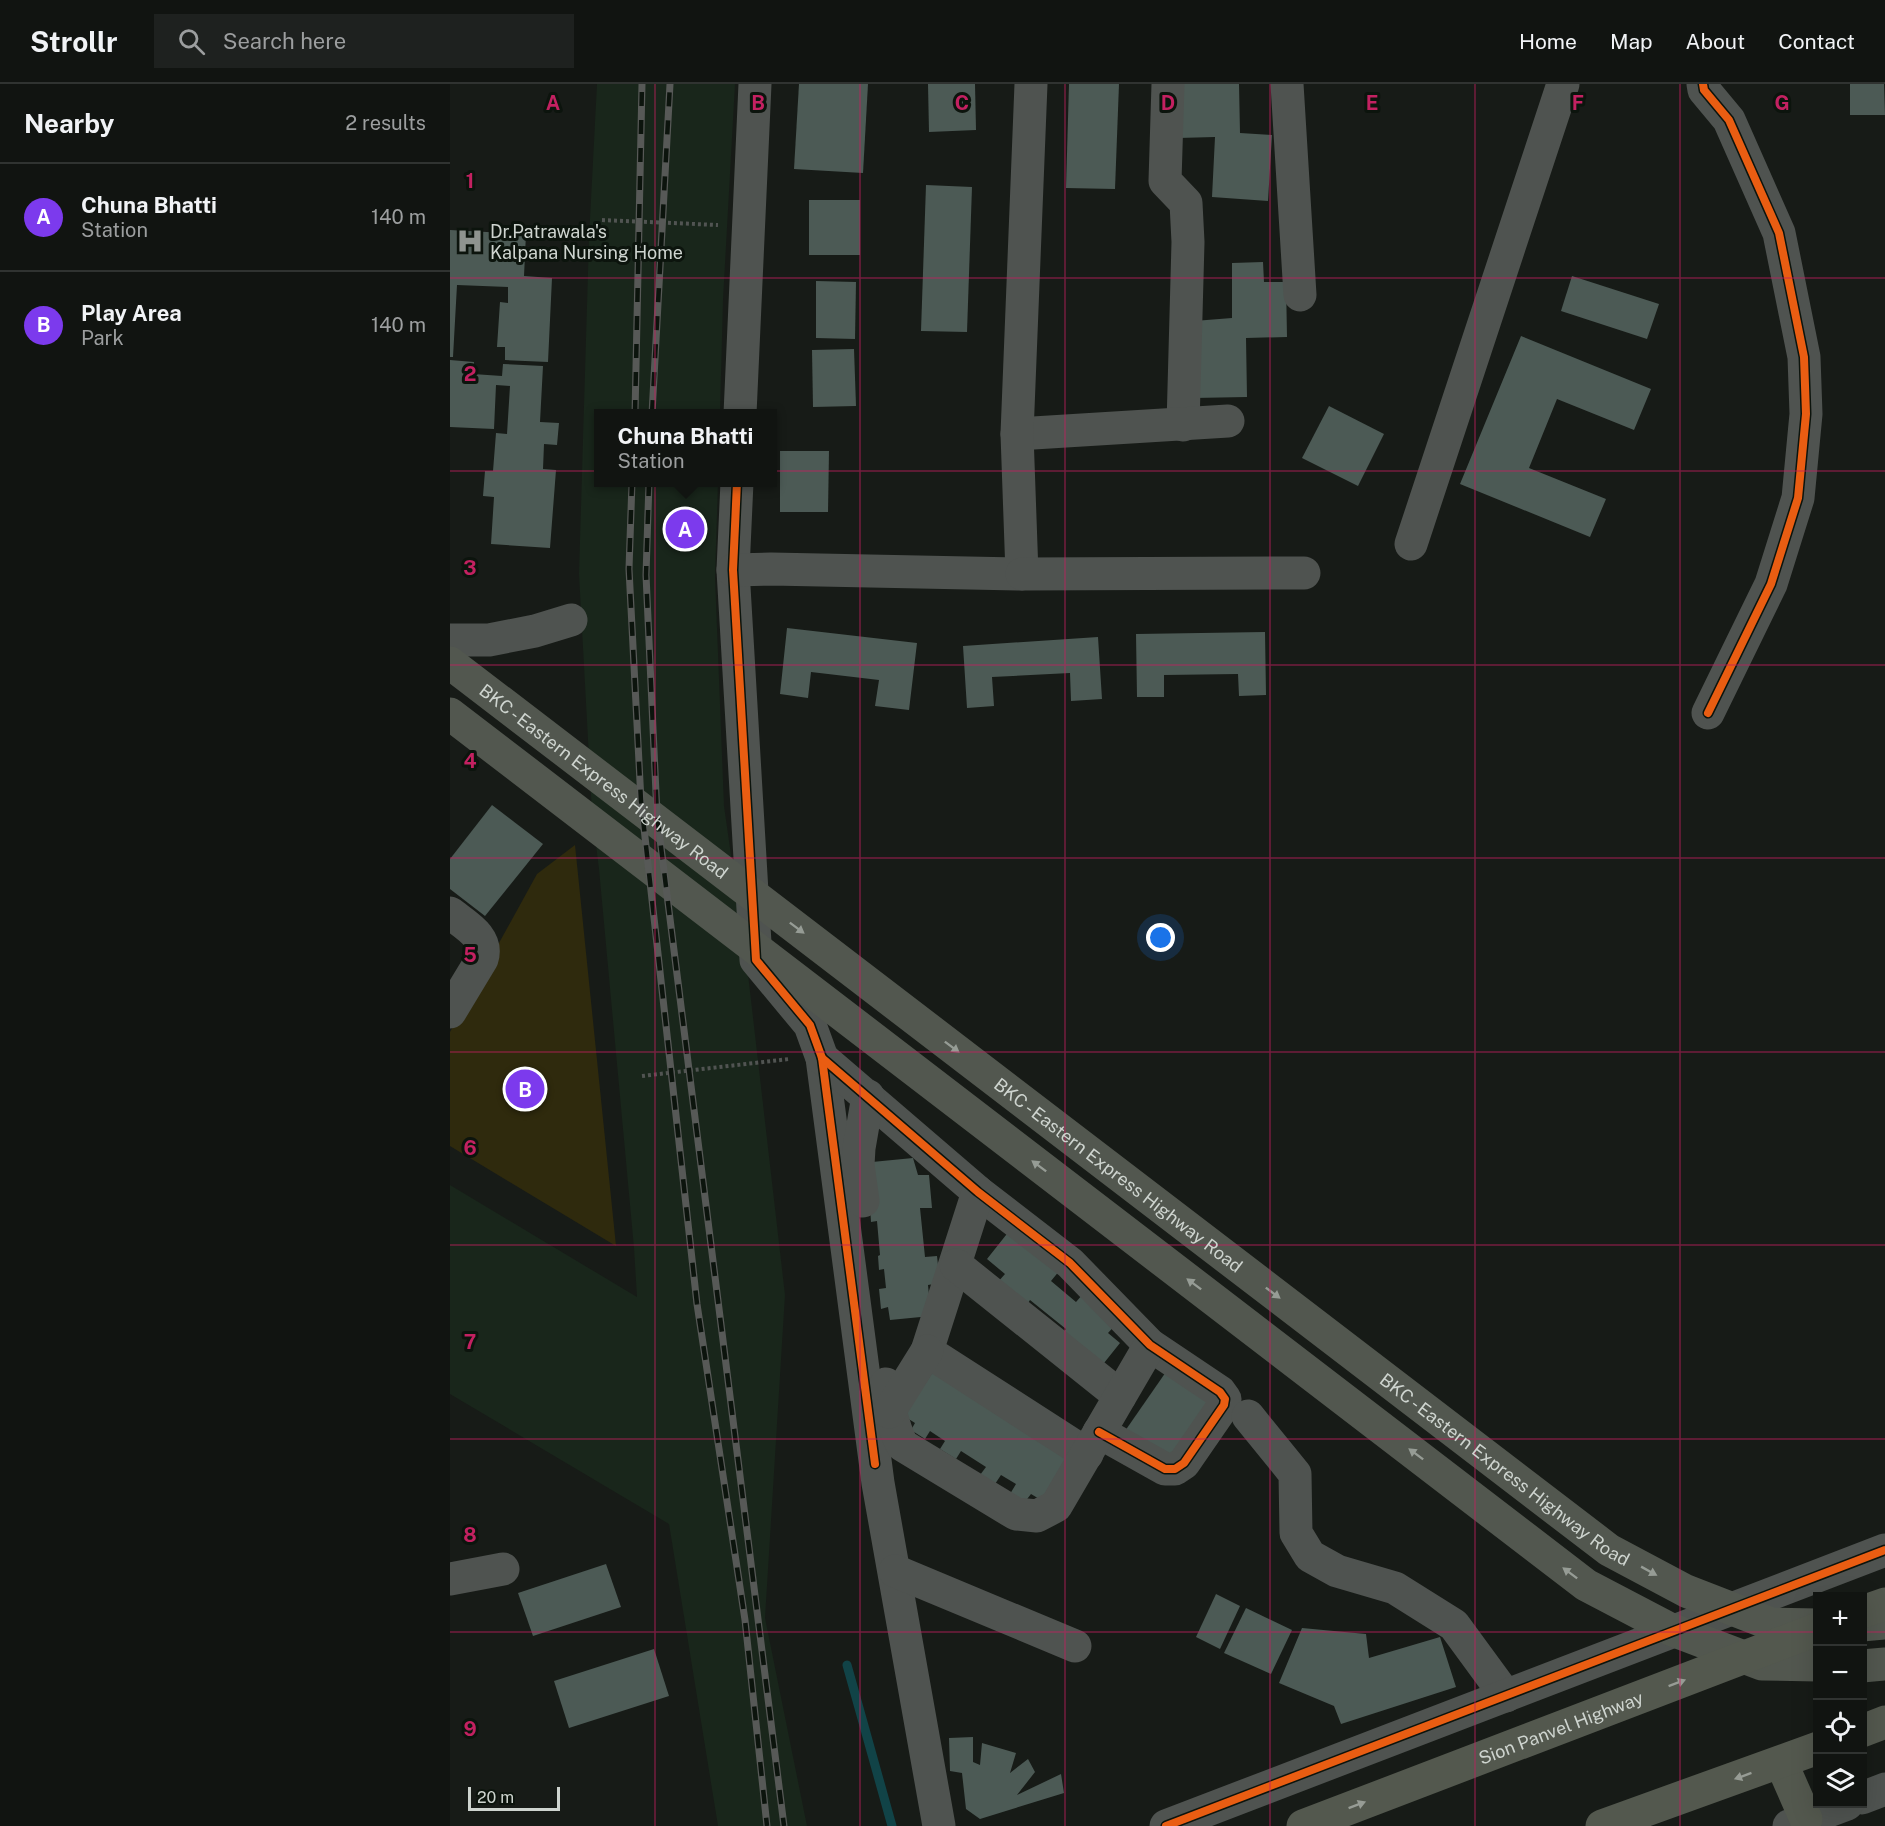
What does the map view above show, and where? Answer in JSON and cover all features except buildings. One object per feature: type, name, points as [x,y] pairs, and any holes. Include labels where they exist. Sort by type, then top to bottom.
[{"type":"highway","points":[[1867,1611],[1885,1604]]},
{"type":"highway","name":"Sion Panvel Highway","points":[[1303,1826],[1813,1629]]},
{"type":"highway","points":[[1867,1729],[1885,1722]]},
{"type":"highway","points":[[1602,1826],[1813,1750]]},
{"type":"highway","points":[[1781,1762],[1797,1823]]},
{"type":"main road","name":"BKC - Eastern Express Highway Road","points":[[450,663],[1609,1550],[1686,1591],[1771,1624],[1813,1627]]},
{"type":"main road","points":[[450,714],[1586,1585],[1670,1629],[1762,1664],[1813,1665]]},
{"type":"main road","points":[[1867,1625],[1885,1623]]},
{"type":"main road","points":[[1867,1666],[1885,1664]]},
{"type":"street","points":[[740,409],[755,84]]},
{"type":"street","points":[[1022,574],[1017,434],[1031,84]]},
{"type":"street","points":[[1168,84],[1165,181],[1186,203],[1188,242],[1183,425]]},
{"type":"street","points":[[1287,84],[1300,295]]},
{"type":"street","points":[[1411,544],[1563,84]]},
{"type":"street","points":[[1703,84],[1704,90],[1729,120],[1779,233],[1804,357],[1806,414],[1798,498],[1771,584],[1708,713]]},
{"type":"street","points":[[1017,434],[1228,421]]},
{"type":"street","points":[[737,487],[733,570],[756,960],[810,1025],[808,1058],[908,1661],[939,1826]]},
{"type":"street","points":[[733,570],[1022,574],[1304,573]]},
{"type":"street","points":[[450,640],[489,640],[535,631],[571,620]]},
{"type":"street","points":[[450,913],[478,936],[485,951],[450,1012]]},
{"type":"street","points":[[450,959],[460,967],[460,972],[450,986]]},
{"type":"street","points":[[808,1058],[868,1096],[978,1192],[1070,1263],[1150,1345],[1220,1392],[1225,1399],[1224,1405],[1184,1463],[1175,1468],[1165,1468],[1093,1443],[927,1351]]},
{"type":"street","points":[[868,1096],[858,1165],[889,1412],[902,1445],[1016,1514],[1036,1516],[1056,1506],[1150,1345]]},
{"type":"street","points":[[889,1412],[927,1351],[978,1192]]},
{"type":"street","points":[[956,1265],[1120,1396]]},
{"type":"street","points":[[1248,1416],[1295,1474],[1296,1533],[1310,1556],[1337,1571],[1395,1588],[1454,1625],[1506,1696]]},
{"type":"street","points":[[1166,1826],[1885,1550]]},
{"type":"street","points":[[450,1579],[503,1569]]},
{"type":"street","points":[[894,1571],[1075,1647]]},
{"type":"street","points":[[1867,1796],[1885,1789]]},
{"type":"street","points":[[1797,1823],[1834,1808]]},
{"type":"path","points":[[602,220],[726,225]]},
{"type":"path","points":[[642,1076],[808,1058]]},
{"type":"shaded area","points":[[597,84],[735,84],[723,300],[720,409],[594,409],[594,487],[718,487],[715,577],[724,806],[748,974],[785,1295],[765,1618],[807,1826],[718,1826],[669,1524],[450,1394],[450,1185],[637,1297],[592,813],[579,574],[589,238]]},
{"type":"shaded area","points":[[575,845],[616,1246],[450,1146],[450,1032],[537,874]]},
{"type":"waterway","points":[[847,1665],[892,1826]]},
{"type":"railway","points":[[635,409],[642,84]]},
{"type":"railway","points":[[652,409],[670,84]]},
{"type":"railway","points":[[632,487],[629,569],[641,801],[697,1304],[745,1620],[767,1826]]},
{"type":"railway","points":[[649,487],[646,575],[657,815],[784,1826]]},
{"type":"cycle path","points":[[1703,84],[1704,90],[1729,120],[1779,233],[1804,357],[1806,414],[1798,498],[1771,584],[1708,713]]},
{"type":"cycle path","points":[[737,487],[733,570],[756,960],[810,1025],[822,1058],[875,1464]]},
{"type":"cycle path","points":[[822,1058],[978,1192],[1070,1263],[1150,1345],[1220,1392],[1225,1399],[1224,1405],[1184,1463],[1175,1469],[1165,1469],[1099,1432]]},
{"type":"cycle path","points":[[1166,1826],[1885,1550]]},
{"type":"place","name":"Dr.Patrawala's Kalpana Nursing Home","points":[[470,241]]},
{"type":"place","name":"Chuna Bhatti","points":[[685,529]]},
{"type":"place","name":"Play Area","points":[[525,1089]]}]
